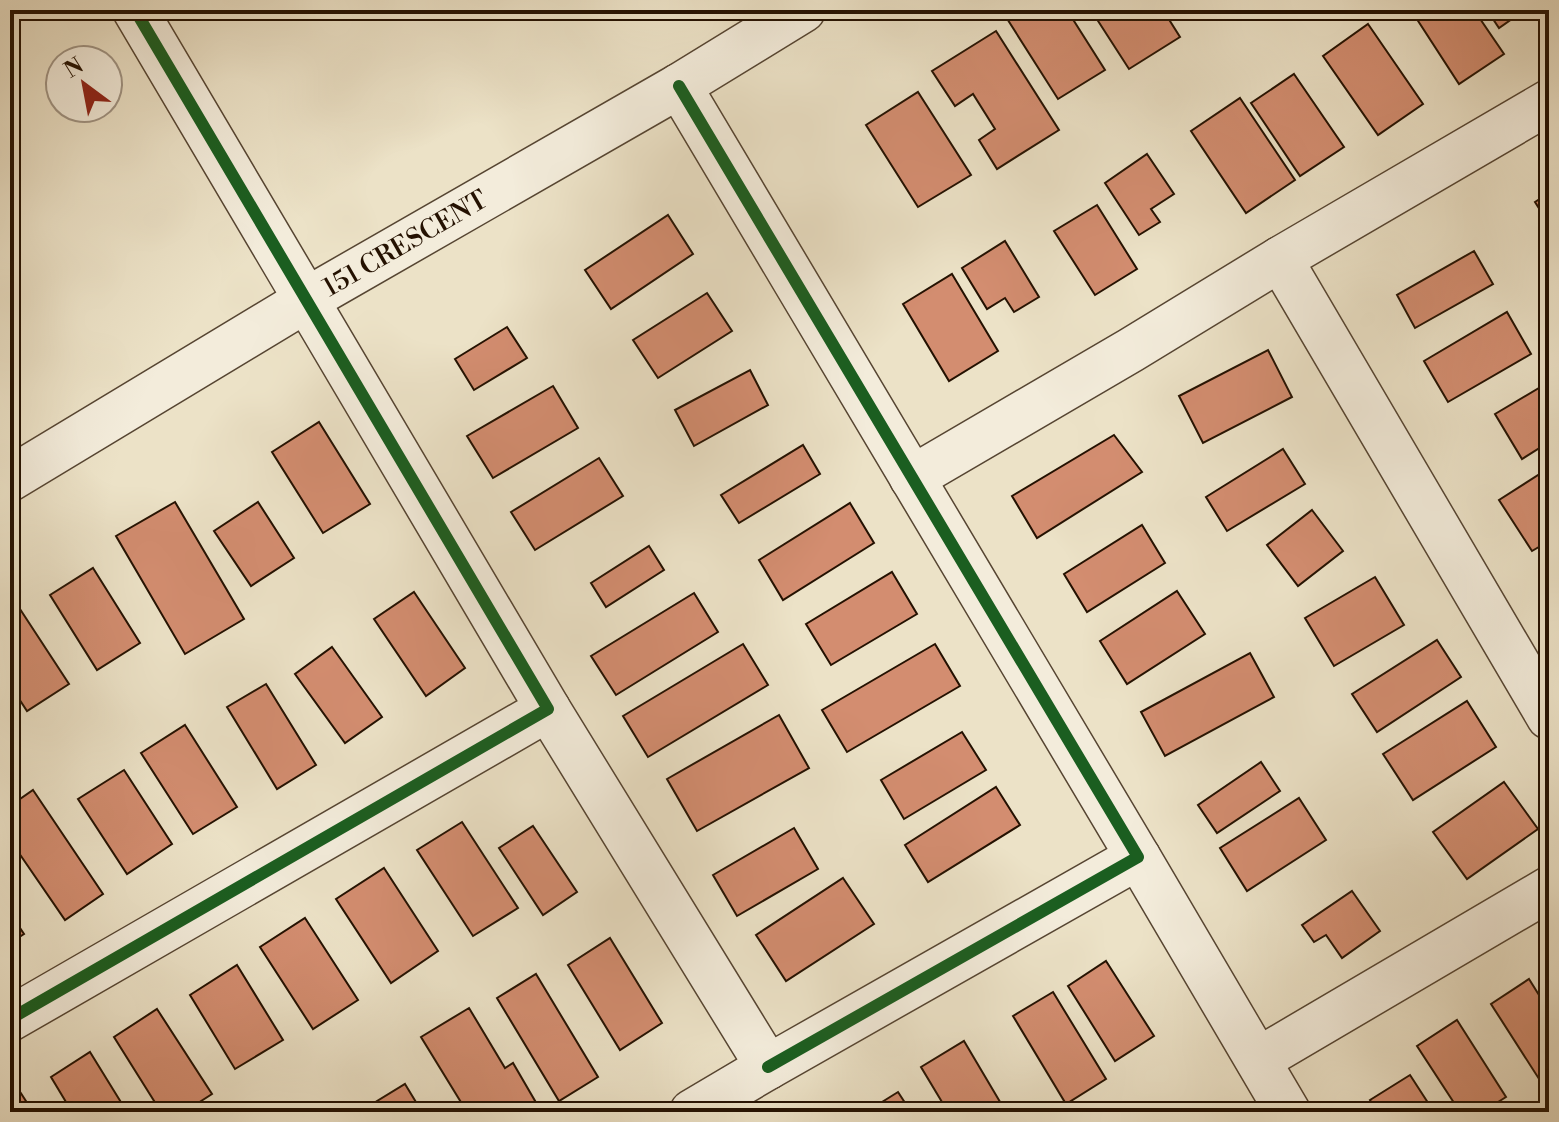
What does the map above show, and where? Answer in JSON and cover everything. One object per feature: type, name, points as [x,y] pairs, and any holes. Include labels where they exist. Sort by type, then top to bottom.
[{"type":"street","points":[[135,10],[548,709],[768,1067]]},
{"type":"street","name":"151 CRESCENT","points":[[10,479],[308,299],[679,86],[803,10]]},
{"type":"street","points":[[679,86],[1288,1112]]},
{"type":"street","points":[[912,478],[1549,102]]},
{"type":"street","points":[[1280,259],[1549,717]]},
{"type":"street","points":[[10,1019],[548,709]]},
{"type":"street","points":[[692,1112],[1138,857]]},
{"type":"street","points":[[1258,1060],[1549,889]]},
{"type":"building","points":[[1016,10],[1067,10],[1105,70],[1058,99],[1006,17]]},
{"type":"building","points":[[1091,10],[1163,10],[1180,37],[1129,69]]},
{"type":"building","points":[[1411,10],[1474,10],[1504,54],[1459,84]]},
{"type":"building","points":[[1487,10],[1516,10],[1519,14],[1499,28]]},
{"type":"building","points":[[1368,24],[1423,104],[1378,135],[1323,56]]},
{"type":"building","points":[[996,31],[1059,130],[997,169],[979,140],[995,129],[973,94],[955,106],[932,71]]},
{"type":"building","points":[[1294,74],[1344,147],[1300,176],[1251,103]]},
{"type":"building","points":[[918,92],[971,175],[918,207],[866,125]]},
{"type":"building","points":[[1240,98],[1295,180],[1246,213],[1191,131]]},
{"type":"building","points":[[1147,154],[1174,194],[1151,209],[1160,222],[1139,235],[1105,183]]},
{"type":"building","points":[[1549,193],[1549,224],[1535,202]]},
{"type":"building","points":[[1097,205],[1137,269],[1095,295],[1054,231]]},
{"type":"building","points":[[668,215],[693,254],[611,309],[585,270]]},
{"type":"building","points":[[1005,241],[1039,297],[1014,312],[1005,298],[987,309],[962,268]]},
{"type":"building","points":[[1474,251],[1493,284],[1415,328],[1397,295]]},
{"type":"building","points":[[952,274],[998,351],[949,381],[903,304]]},
{"type":"building","points":[[707,293],[732,331],[658,378],[633,340]]},
{"type":"building","points":[[1507,312],[1531,354],[1448,402],[1424,361]]},
{"type":"building","points":[[507,327],[527,358],[474,390],[455,359]]},
{"type":"building","points":[[1268,350],[1292,397],[1203,443],[1179,396]]},
{"type":"building","points":[[750,370],[768,405],[694,446],[675,410]]},
{"type":"building","points":[[1549,382],[1549,442],[1522,459],[1495,414]]},
{"type":"building","points":[[553,386],[578,428],[493,478],[467,436]]},
{"type":"building","points":[[319,422],[370,504],[323,533],[272,452]]},
{"type":"building","points":[[1114,435],[1142,472],[1037,538],[1012,496]]},
{"type":"building","points":[[803,445],[820,474],[739,523],[721,495]]},
{"type":"building","points":[[1283,449],[1305,484],[1227,531],[1206,497]]},
{"type":"building","points":[[599,458],[623,496],[535,550],[511,512]]},
{"type":"building","points":[[1549,468],[1549,541],[1532,551],[1499,500]]},
{"type":"building","points":[[175,502],[244,619],[185,654],[116,536]]},
{"type":"building","points":[[258,502],[294,558],[251,586],[214,531]]},
{"type":"building","points":[[850,503],[874,543],[783,600],[759,560]]},
{"type":"building","points":[[1312,510],[1343,551],[1298,586],[1267,545]]},
{"type":"building","points":[[1142,525],[1165,563],[1087,612],[1064,574]]},
{"type":"building","points":[[649,546],[664,570],[606,607],[591,583]]},
{"type":"building","points":[[93,568],[140,643],[97,670],[50,595]]},
{"type":"building","points":[[892,572],[917,614],[831,665],[806,624]]},
{"type":"building","points":[[1375,577],[1404,625],[1334,666],[1305,618]]},
{"type":"building","points":[[1177,591],[1205,634],[1127,684],[1100,641]]},
{"type":"building","points":[[414,592],[465,668],[426,696],[374,619]]},
{"type":"building","points":[[694,593],[718,632],[616,695],[591,656]]},
{"type":"building","points":[[18,606],[69,684],[27,711],[10,685],[10,611]]},
{"type":"building","points":[[1437,640],[1461,677],[1377,732],[1352,694]]},
{"type":"building","points":[[743,644],[768,685],[648,757],[623,716]]},
{"type":"building","points":[[935,644],[960,686],[847,752],[822,710]]},
{"type":"building","points":[[332,647],[382,717],[345,743],[295,674]]},
{"type":"building","points":[[1250,653],[1274,697],[1165,756],[1141,712]]},
{"type":"building","points":[[266,684],[316,765],[277,789],[227,707]]},
{"type":"building","points":[[1467,701],[1496,747],[1413,800],[1383,754]]},
{"type":"building","points":[[779,715],[809,768],[697,831],[667,779]]},
{"type":"building","points":[[185,725],[237,807],[193,834],[141,753]]},
{"type":"building","points":[[962,732],[986,770],[904,819],[881,780]]},
{"type":"building","points":[[1261,762],[1280,791],[1217,833],[1198,805]]},
{"type":"building","points":[[124,770],[172,844],[127,874],[78,799]]},
{"type":"building","points":[[1504,782],[1538,829],[1467,879],[1433,832]]},
{"type":"building","points":[[996,787],[1020,825],[928,882],[905,845]]},
{"type":"building","points":[[33,790],[103,894],[65,920],[10,840],[10,806]]},
{"type":"building","points":[[1299,798],[1326,840],[1247,891],[1220,848]]},
{"type":"building","points":[[462,822],[518,908],[473,936],[417,850]]},
{"type":"building","points":[[533,826],[577,892],[543,915],[499,848]]},
{"type":"building","points":[[794,828],[818,869],[737,916],[713,875]]},
{"type":"building","points":[[384,868],[438,951],[391,983],[336,899]]},
{"type":"building","points":[[843,878],[874,924],[786,981],[756,935]]},
{"type":"building","points":[[1352,891],[1380,931],[1342,958],[1326,935],[1314,942],[1302,925]]},
{"type":"building","points":[[10,913],[24,934],[10,943]]},
{"type":"building","points":[[305,918],[358,1000],[313,1029],[260,947]]},
{"type":"building","points":[[610,938],[662,1023],[620,1050],[568,965]]},
{"type":"building","points":[[1106,961],[1154,1036],[1115,1061],[1068,986]]},
{"type":"building","points":[[237,965],[283,1040],[235,1069],[190,995]]},
{"type":"building","points":[[536,974],[598,1077],[559,1101],[497,998]]},
{"type":"building","points":[[1529,979],[1549,1011],[1549,1077],[1541,1082],[1491,1004]]},
{"type":"building","points":[[1053,992],[1106,1079],[1066,1104],[1013,1016]]},
{"type":"building","points":[[469,1008],[505,1068],[513,1063],[538,1106],[528,1112],[467,1112],[421,1037]]},
{"type":"building","points":[[157,1009],[212,1094],[184,1112],[161,1112],[114,1037]]},
{"type":"building","points":[[1457,1020],[1506,1097],[1482,1112],[1460,1112],[1417,1046]]},
{"type":"building","points":[[964,1041],[1006,1112],[948,1112],[921,1067]]},
{"type":"building","points":[[90,1052],[127,1112],[72,1112],[51,1077]]},
{"type":"building","points":[[1410,1075],[1434,1112],[1377,1112],[1370,1100]]},
{"type":"building","points":[[15,1084],[33,1112],[10,1112],[10,1088]]},
{"type":"building","points":[[405,1084],[422,1112],[366,1112],[364,1109]]},
{"type":"building","points":[[898,1092],[911,1112],[866,1112]]},
{"type":"cycle path","points":[[10,1019],[548,709],[135,10]]},
{"type":"cycle path","points":[[679,86],[1138,857],[768,1067]]}]
